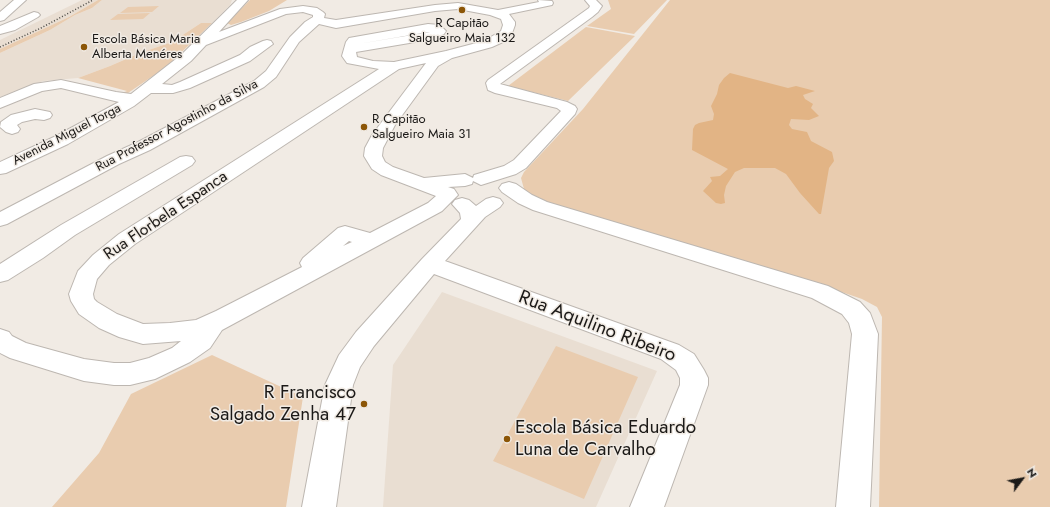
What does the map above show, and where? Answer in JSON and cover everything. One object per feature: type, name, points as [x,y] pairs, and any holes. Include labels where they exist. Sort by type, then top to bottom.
[{"type":"street","points":[[0,19],[27,0]]},
{"type":"street","name":"Avenida Miguel Torga","points":[[0,169],[84,128],[129,103],[132,99],[186,58],[243,0]]},
{"type":"street","points":[[289,10],[295,0]]},
{"type":"street","points":[[483,9],[530,0]]},
{"type":"street","points":[[203,42],[237,28],[289,10],[303,9],[323,14],[326,23],[336,24],[435,8],[458,6],[483,9],[499,13],[548,3],[543,0]]},
{"type":"street","points":[[319,507],[335,406],[343,374],[357,349],[430,264],[454,204],[453,185],[516,167],[523,162],[569,111],[569,109],[562,105],[500,90],[493,87],[493,83],[594,10],[596,6],[590,0]]},
{"type":"street","points":[[351,49],[433,35],[440,31],[436,28],[356,40],[352,42],[349,56],[352,60],[373,65],[394,66],[435,59],[488,44],[503,36],[507,33],[509,25],[507,20],[499,13]]},
{"type":"street","name":"Rua Professor Agostinho da Silva","points":[[0,220],[113,160],[144,146],[259,84],[271,74],[294,40],[323,14]]},
{"type":"street","points":[[0,30],[11,27],[34,15]]},
{"type":"street","points":[[218,26],[225,30],[237,28]]},
{"type":"street","points":[[148,88],[173,89],[185,86],[246,58],[255,50],[267,44]]},
{"type":"street","points":[[435,59],[388,123],[374,148],[373,156],[375,161],[382,168],[392,174],[422,183],[454,204],[502,195],[520,203],[540,206],[820,292],[851,308],[861,320],[865,334],[853,507]]},
{"type":"street","name":"Rua Florbela Espanca","points":[[394,66],[128,239],[92,269],[82,286],[81,294],[88,308],[108,321],[128,330],[143,334],[165,334],[192,330],[212,325],[310,272],[308,266],[313,260],[346,233],[371,240],[454,204]]},
{"type":"street","points":[[0,103],[39,87],[61,84],[116,97],[132,99]]},
{"type":"street","name":"Avenida Miguel Torga","points":[[0,164],[69,131],[124,101],[132,99]]},
{"type":"street","points":[[0,112],[14,124],[35,114],[44,115]]},
{"type":"street","points":[[0,274],[68,230],[186,161]]},
{"type":"street","points":[[502,195],[510,176],[516,167]]},
{"type":"street","points":[[422,183],[496,180],[502,195]]},
{"type":"street","name":"Rua Aquilino Ribeiro","points":[[430,264],[670,352],[685,362],[694,378],[694,385],[647,507]]},
{"type":"street","points":[[0,339],[3,343],[19,351],[84,370],[114,374],[130,374],[155,368],[181,355],[202,341],[212,325]]},
{"type":"shaded area","points":[[82,0],[98,0],[69,17],[0,49],[0,40]]},
{"type":"shaded area","points":[[98,0],[102,0],[92,8],[75,15],[50,30],[0,53],[0,49],[69,17]]},
{"type":"shaded area","name":"Escola Básica Maria Alberta Menéres","points":[[102,0],[232,0],[230,5],[212,23],[201,23],[172,42],[78,78],[43,81],[0,97],[0,53],[50,30],[75,15],[92,8]]},
{"type":"shaded area","points":[[250,0],[287,0],[269,11],[241,22],[231,25],[227,23]]},
{"type":"shaded area","points":[[608,0],[667,0],[634,34],[587,26],[611,9]]},
{"type":"shaded area","points":[[670,0],[1050,0],[1050,507],[879,507],[882,317],[877,307],[862,299],[827,287],[541,201],[524,189],[521,178],[524,172],[583,109]]},
{"type":"shaded area","points":[[159,6],[152,12],[120,13],[128,7]]},
{"type":"shaded area","points":[[150,13],[143,19],[110,20],[118,14]]},
{"type":"shaded area","points":[[201,23],[212,23],[166,67],[128,93],[122,93],[127,91],[78,78],[172,42]]},
{"type":"shaded area","points":[[586,27],[635,36],[568,101],[508,86]]},
{"type":"shaded area","points":[[730,73],[788,88],[796,86],[815,91],[803,95],[805,99],[813,104],[811,108],[819,116],[809,120],[791,119],[789,125],[792,129],[807,132],[811,141],[832,152],[834,161],[829,168],[821,214],[819,214],[800,193],[786,174],[775,168],[744,168],[735,172],[726,186],[724,195],[725,203],[716,203],[703,191],[712,181],[710,177],[720,176],[728,169],[692,150],[693,129],[695,125],[699,123],[713,120],[714,114],[711,106],[717,94],[719,85]]},
{"type":"shaded area","name":"Escola Básica Eduardo Luna de Carvalho","points":[[442,292],[657,371],[596,507],[383,507],[393,365]]},
{"type":"shaded area","points":[[556,346],[638,377],[584,499],[493,461]]},
{"type":"shaded area","points":[[212,355],[303,397],[286,507],[52,507],[99,453],[131,394]]},
{"type":"railway","points":[[0,47],[41,28],[93,0]]},
{"type":"place","name":"R Capitão Salgueiro Maia 132","points":[[462,10]]},
{"type":"place","name":"Escola Básica Maria Alberta Menéres","points":[[84,47]]},
{"type":"place","name":"R Capitão Salgueiro Maia 31","points":[[364,127]]},
{"type":"place","name":"R Francisco Salgado Zenha 47","points":[[364,404]]},
{"type":"place","name":"Escola Básica Eduardo Luna de Carvalho","points":[[507,439]]}]
